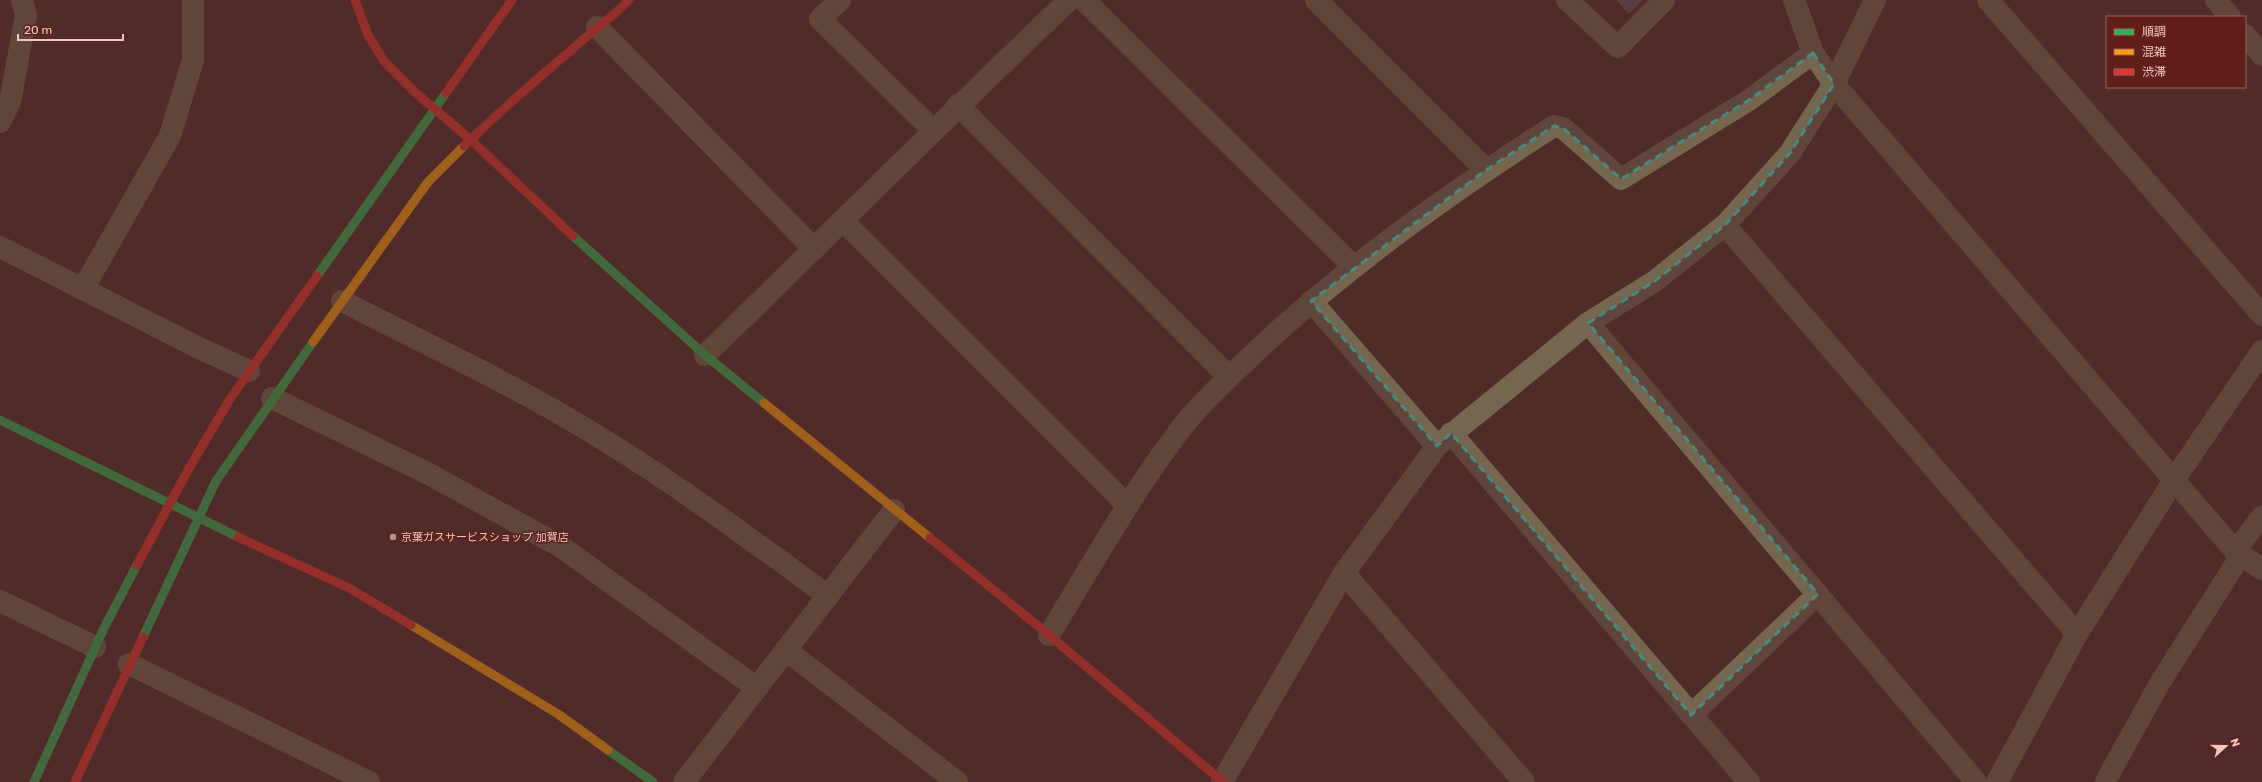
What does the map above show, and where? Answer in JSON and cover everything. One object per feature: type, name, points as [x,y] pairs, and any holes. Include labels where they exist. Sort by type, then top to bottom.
[{"type":"street","points":[[0,122],[10,102],[26,15],[22,0]]},
{"type":"street","points":[[84,289],[170,136],[193,60],[193,0]]},
{"type":"street","points":[[355,0],[368,35],[384,61],[705,355],[1049,635],[1222,782],[1344,573],[1444,440],[1588,323],[1655,282],[1725,225],[1790,153],[1834,84],[1875,0]]},
{"type":"street","points":[[34,782],[96,647],[170,505],[230,399],[512,0]]},
{"type":"street","points":[[75,782],[216,481],[272,398],[428,182],[509,103],[597,27],[618,12],[629,0]]},
{"type":"street","points":[[840,0],[820,19],[933,130]]},
{"type":"street","points":[[705,355],[844,221],[958,105],[1069,0]]},
{"type":"street","points":[[1084,0],[1354,267]]},
{"type":"street","points":[[1316,0],[1486,170]]},
{"type":"street","points":[[1567,0],[1618,47],[1664,0]]},
{"type":"street","points":[[1794,0],[1813,53],[1834,84],[2238,553],[2262,569]]},
{"type":"street","points":[[1988,0],[2262,315]]},
{"type":"street","points":[[2216,0],[2229,16]]},
{"type":"street","points":[[597,27],[814,249]]},
{"type":"street","points":[[2246,36],[2262,55]]},
{"type":"street","points":[[1049,635],[1128,506],[1177,434],[1229,377],[1311,301],[1354,267],[1486,170],[1554,126],[1563,128],[1621,178],[1749,100],[1813,53]]},
{"type":"street","points":[[958,105],[1229,377]]},
{"type":"street","points":[[844,221],[1128,506]]},
{"type":"street","points":[[1725,225],[2077,634]]},
{"type":"street","points":[[0,247],[199,348],[249,371]]},
{"type":"street","points":[[342,301],[480,371],[598,436],[717,514],[828,596]]},
{"type":"street","points":[[1311,301],[1444,440],[1691,715],[1749,782]]},
{"type":"street","points":[[1588,323],[1976,782]]},
{"type":"street","points":[[1997,782],[2077,634],[2174,480],[2262,351]]},
{"type":"street","points":[[272,398],[427,473],[560,546],[757,688]]},
{"type":"street","points":[[0,420],[198,519],[349,588],[558,714],[653,782]]},
{"type":"street","points":[[684,782],[894,510]]},
{"type":"street","points":[[1344,573],[1524,782]]},
{"type":"street","points":[[1691,715],[1818,594]]},
{"type":"street","points":[[0,602],[96,647]]},
{"type":"street","points":[[786,650],[957,782]]},
{"type":"street","points":[[129,664],[369,782]]},
{"type":"lane","points":[[2105,782],[2161,681],[2262,516]]},
{"type":"highlighted area","points":[[1813,53],[1834,84],[1790,153],[1725,225],[1655,281],[1588,323],[1818,594],[1691,715],[1451,433],[1437,446],[1311,301],[1486,170],[1554,126],[1563,128],[1621,179],[1749,100]]},
{"type":"building","points":[[1617,0],[1642,0],[1629,13]]},
{"type":"traffic: fast","points":[[317,276],[446,93]]},
{"type":"traffic: fast","points":[[573,236],[705,355],[764,403]]},
{"type":"traffic: fast","points":[[143,637],[216,481],[313,342]]},
{"type":"traffic: fast","points":[[0,420],[238,537]]},
{"type":"traffic: fast","points":[[34,782],[104,628],[137,565]]},
{"type":"traffic: fast","points":[[608,750],[653,782]]},
{"type":"traffic: slow","points":[[313,342],[428,182],[464,146]]},
{"type":"traffic: slow","points":[[764,403],[930,538]]},
{"type":"traffic: slow","points":[[411,625],[558,714],[608,750]]},
{"type":"traffic: jam","points":[[355,0],[368,35],[384,61],[416,93],[471,140],[573,236]]},
{"type":"traffic: jam","points":[[446,93],[512,0]]},
{"type":"traffic: jam","points":[[464,146],[519,95],[629,0]]},
{"type":"traffic: jam","points":[[137,565],[188,470],[230,399],[317,276]]},
{"type":"traffic: jam","points":[[238,537],[349,588],[411,625]]},
{"type":"traffic: jam","points":[[930,538],[1049,635],[1223,782]]},
{"type":"traffic: jam","points":[[75,782],[143,637]]},
{"type":"place","name":"京葉ガスサービスショップ 加賀店","points":[[393,537]]}]
